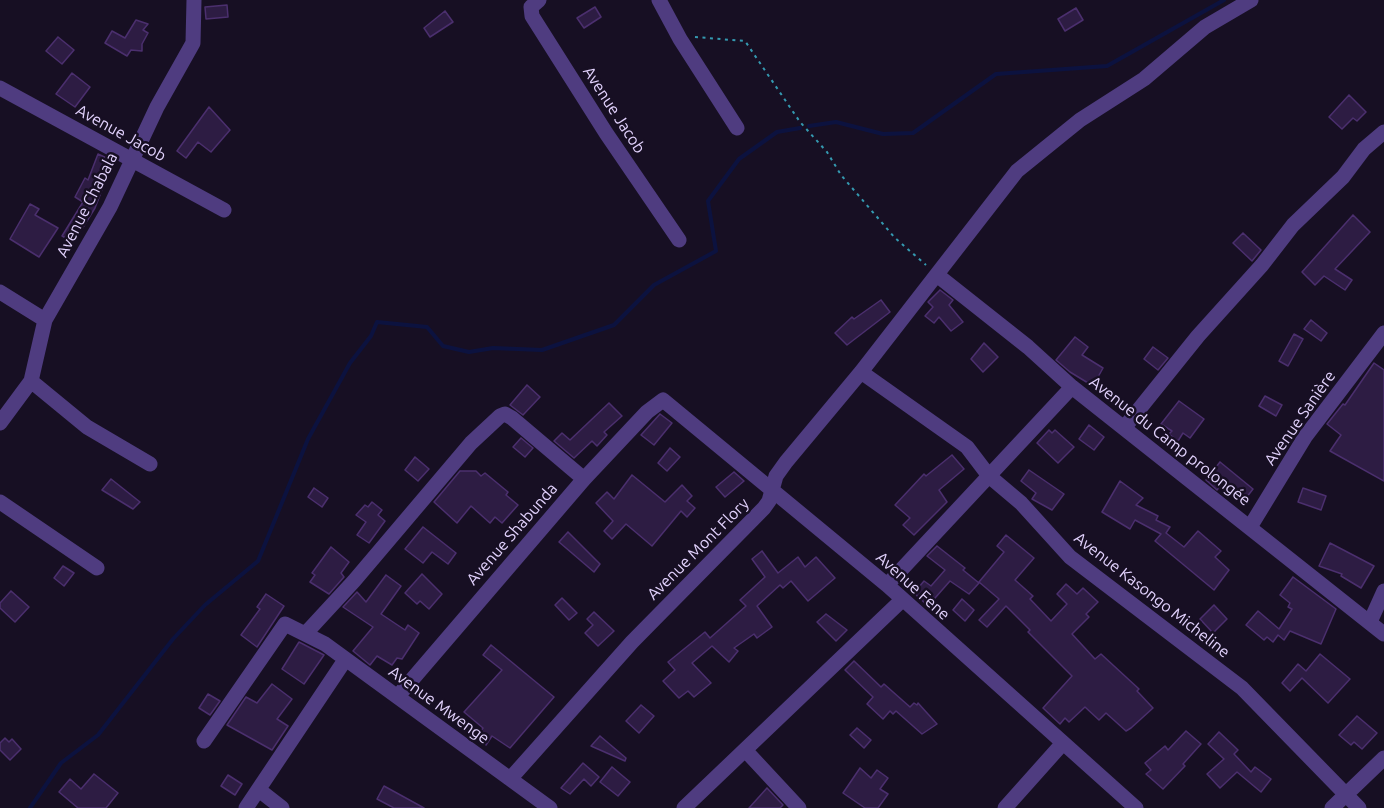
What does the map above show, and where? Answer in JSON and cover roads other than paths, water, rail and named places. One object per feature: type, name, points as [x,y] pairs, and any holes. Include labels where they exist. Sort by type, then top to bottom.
[{"type":"street","name":"Avenue Chabala","points":[[0,423],[31,381],[45,320],[110,207],[131,159],[193,43],[194,0]]},
{"type":"street","name":"Avenue Jacob","points":[[539,0],[531,8],[532,16],[606,133],[679,240]]},
{"type":"street","points":[[659,0],[680,39],[736,128]]},
{"type":"street","name":"Avenue Mont Flory","points":[[510,779],[632,642],[764,508],[776,476],[786,462],[861,372],[1017,171],[1080,120],[1144,79],[1205,27],[1251,0]]},
{"type":"street","name":"Avenue Jacob","points":[[0,88],[224,210]]},
{"type":"street","points":[[1124,428],[1198,336],[1262,266],[1293,225],[1343,177],[1364,149],[1384,132]]},
{"type":"street","name":"Avenue du Camp prolongée","points":[[936,275],[1028,348],[1072,387],[1384,634]]},
{"type":"street","points":[[0,292],[45,320]]},
{"type":"street","name":"Avenue Sanière","points":[[1250,526],[1305,437],[1384,333]]},
{"type":"street","name":"Avenue Kasongo Micheline","points":[[861,372],[961,443],[989,476],[1021,503],[1070,557],[1242,688],[1359,808]]},
{"type":"street","points":[[31,381],[87,427],[150,464]]},
{"type":"street","points":[[887,585],[1072,387]]},
{"type":"street","name":"Avenue Fene","points":[[659,401],[667,401],[771,492],[887,585],[1136,808]]},
{"type":"street","name":"Avenue Shabunda","points":[[398,696],[584,479],[659,401]]},
{"type":"street","points":[[204,741],[282,626],[285,624],[306,633],[354,581],[471,443],[500,416],[505,414],[512,418],[584,479]]},
{"type":"street","points":[[0,502],[97,568]]},
{"type":"street","points":[[1371,622],[1384,591]]},
{"type":"street","points":[[684,808],[902,600]]},
{"type":"street","name":"Avenue Mwenge","points":[[306,633],[398,696],[550,808]]},
{"type":"street","points":[[246,808],[345,660]]},
{"type":"street","points":[[1005,808],[1063,743]]},
{"type":"street","points":[[746,751],[799,808]]},
{"type":"street","points":[[1332,808],[1384,758]]},
{"type":"street","points":[[259,790],[282,808]]},
{"type":"waterway","points":[[809,126],[836,122],[883,134],[913,133],[996,74],[1107,66],[1224,0]]},
{"type":"waterway","points":[[30,808],[61,763],[98,735],[173,639],[205,605],[258,561],[308,439],[350,363],[371,336],[377,322],[427,327],[443,346],[469,352],[493,348],[542,350],[614,325],[654,285],[716,251],[708,201],[739,159],[777,132],[800,128]]}]
